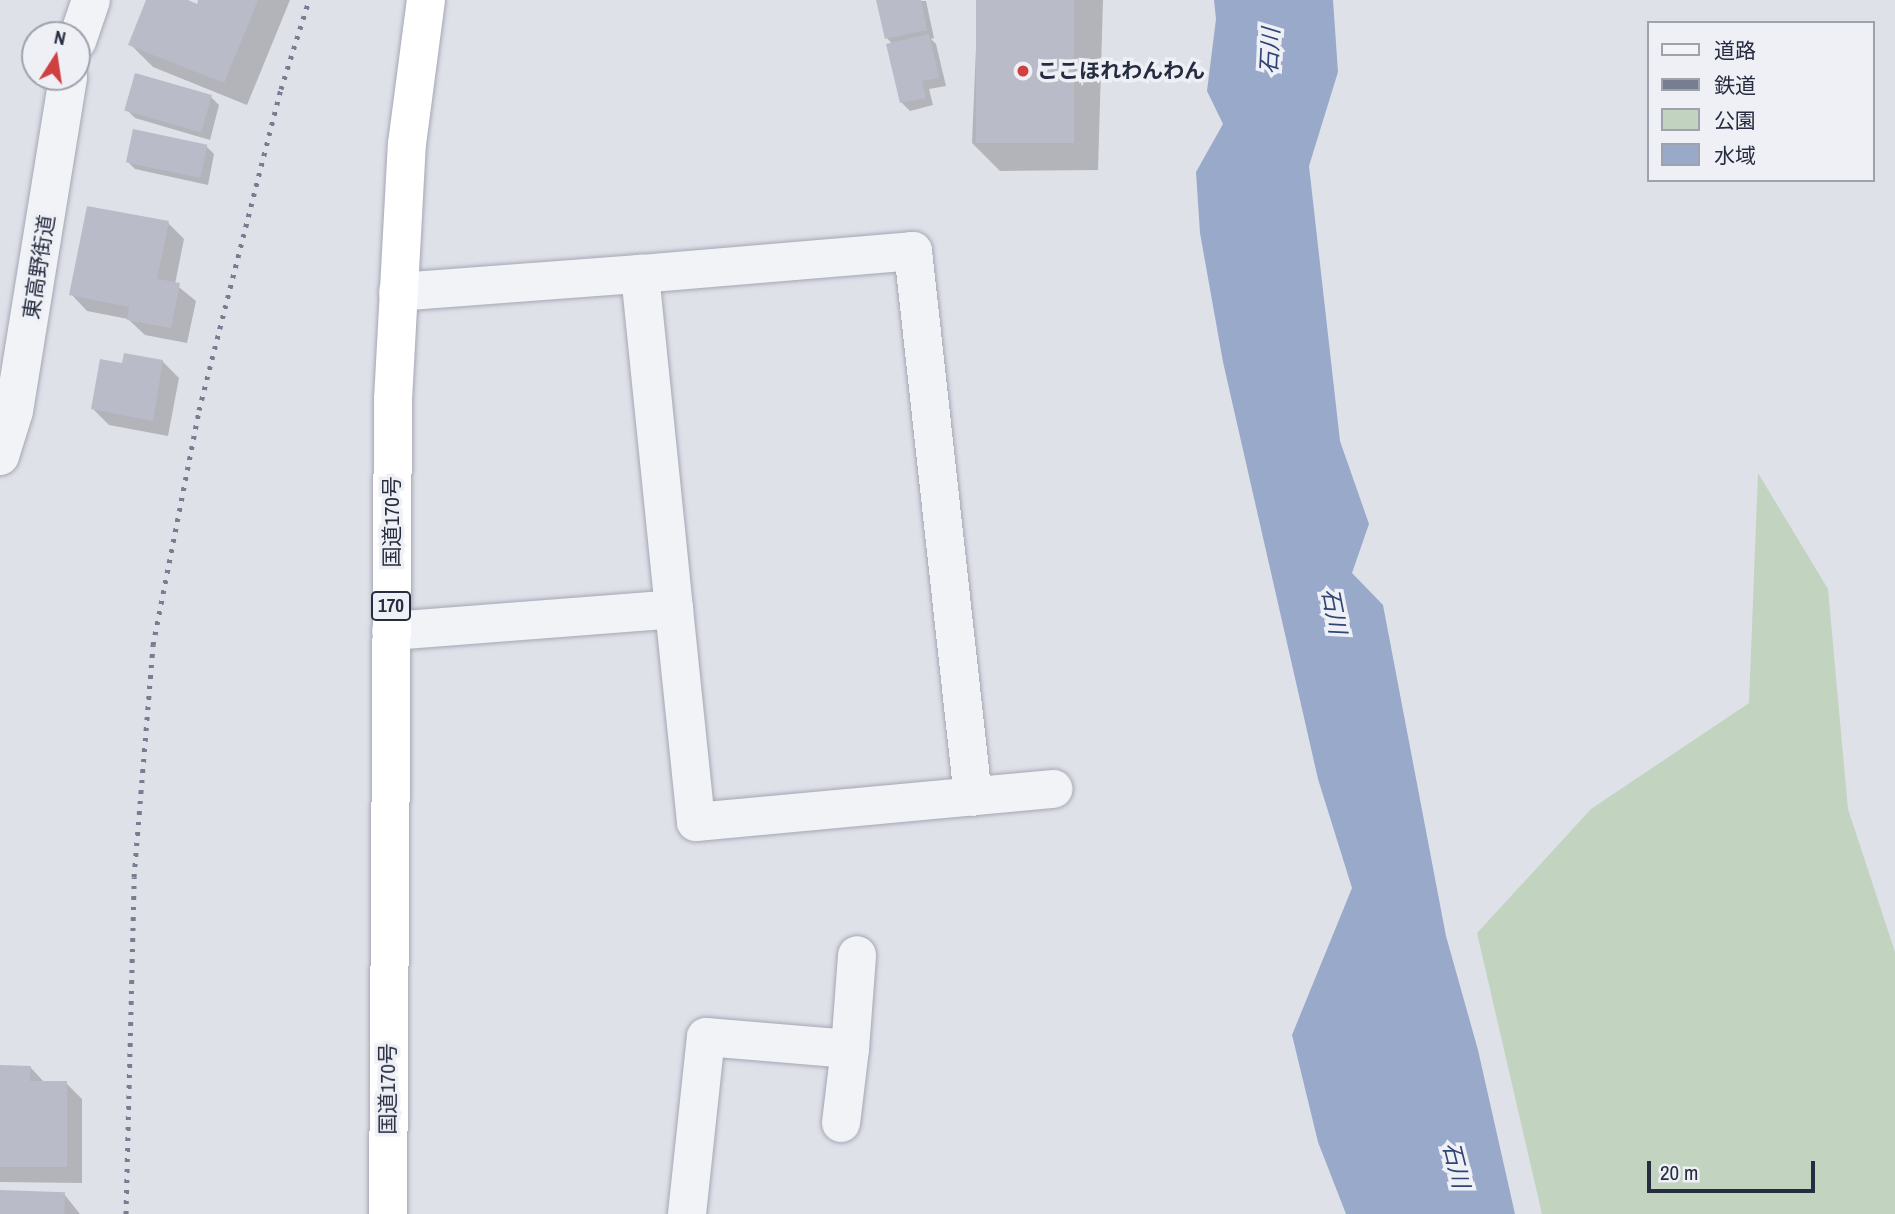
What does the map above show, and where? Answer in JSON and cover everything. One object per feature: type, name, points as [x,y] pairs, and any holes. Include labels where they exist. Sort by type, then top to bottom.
[{"type":"highway","name":"国道170号","points":[[388,1214],[393,400],[407,144],[426,0]]},
{"type":"street","points":[[84,21],[91,0]]},
{"type":"street","name":"東高野街道","points":[[0,456],[14,411],[66,91]]},
{"type":"street","points":[[398,292],[913,251],[974,797]]},
{"type":"street","points":[[640,274],[696,822],[1053,789]]},
{"type":"street","points":[[391,631],[674,609]]},
{"type":"street","points":[[841,1123],[857,955]]},
{"type":"street","points":[[687,1214],[705,1037],[849,1049]]},
{"type":"green space","points":[[1758,473],[1828,589],[1848,809],[1895,952],[1895,1214],[1542,1214],[1477,933],[1591,809],[1749,703]]},
{"type":"water","name":"石川","points":[[1214,0],[1333,0],[1338,72],[1309,166],[1340,441],[1369,524],[1352,573],[1383,605],[1446,936],[1478,1050],[1515,1214],[1346,1214],[1318,1142],[1292,1035],[1352,888],[1318,779],[1223,362],[1200,233],[1196,172],[1223,124],[1207,91],[1216,19]]},
{"type":"building","points":[[146,0],[188,0],[197,4],[198,0],[258,0],[224,83],[128,45]]},
{"type":"building","points":[[876,0],[921,0],[927,30],[885,39]]},
{"type":"building","name":"ここほれわんわん","points":[[976,0],[1074,0],[1074,143],[976,143]]},
{"type":"building","points":[[929,34],[939,78],[922,81],[926,98],[900,103],[886,44]]},
{"type":"building","points":[[135,73],[212,95],[201,133],[124,110]]},
{"type":"building","points":[[133,129],[207,145],[200,178],[126,162]]},
{"type":"building","points":[[87,206],[169,221],[157,279],[180,283],[171,328],[127,320],[129,307],[69,295]]},
{"type":"building","points":[[124,353],[163,360],[153,421],[91,409],[100,359],[122,363]]},
{"type":"building","points":[[0,1065],[31,1066],[30,1081],[67,1081],[67,1167],[0,1167]]},
{"type":"building","points":[[0,1190],[65,1192],[64,1214],[0,1214]]},
{"type":"railway","points":[[126,1214],[134,877],[153,645],[199,410],[281,89],[309,0]]},
{"type":"place","name":"ここほれわんわん","points":[[1023,71]]}]
